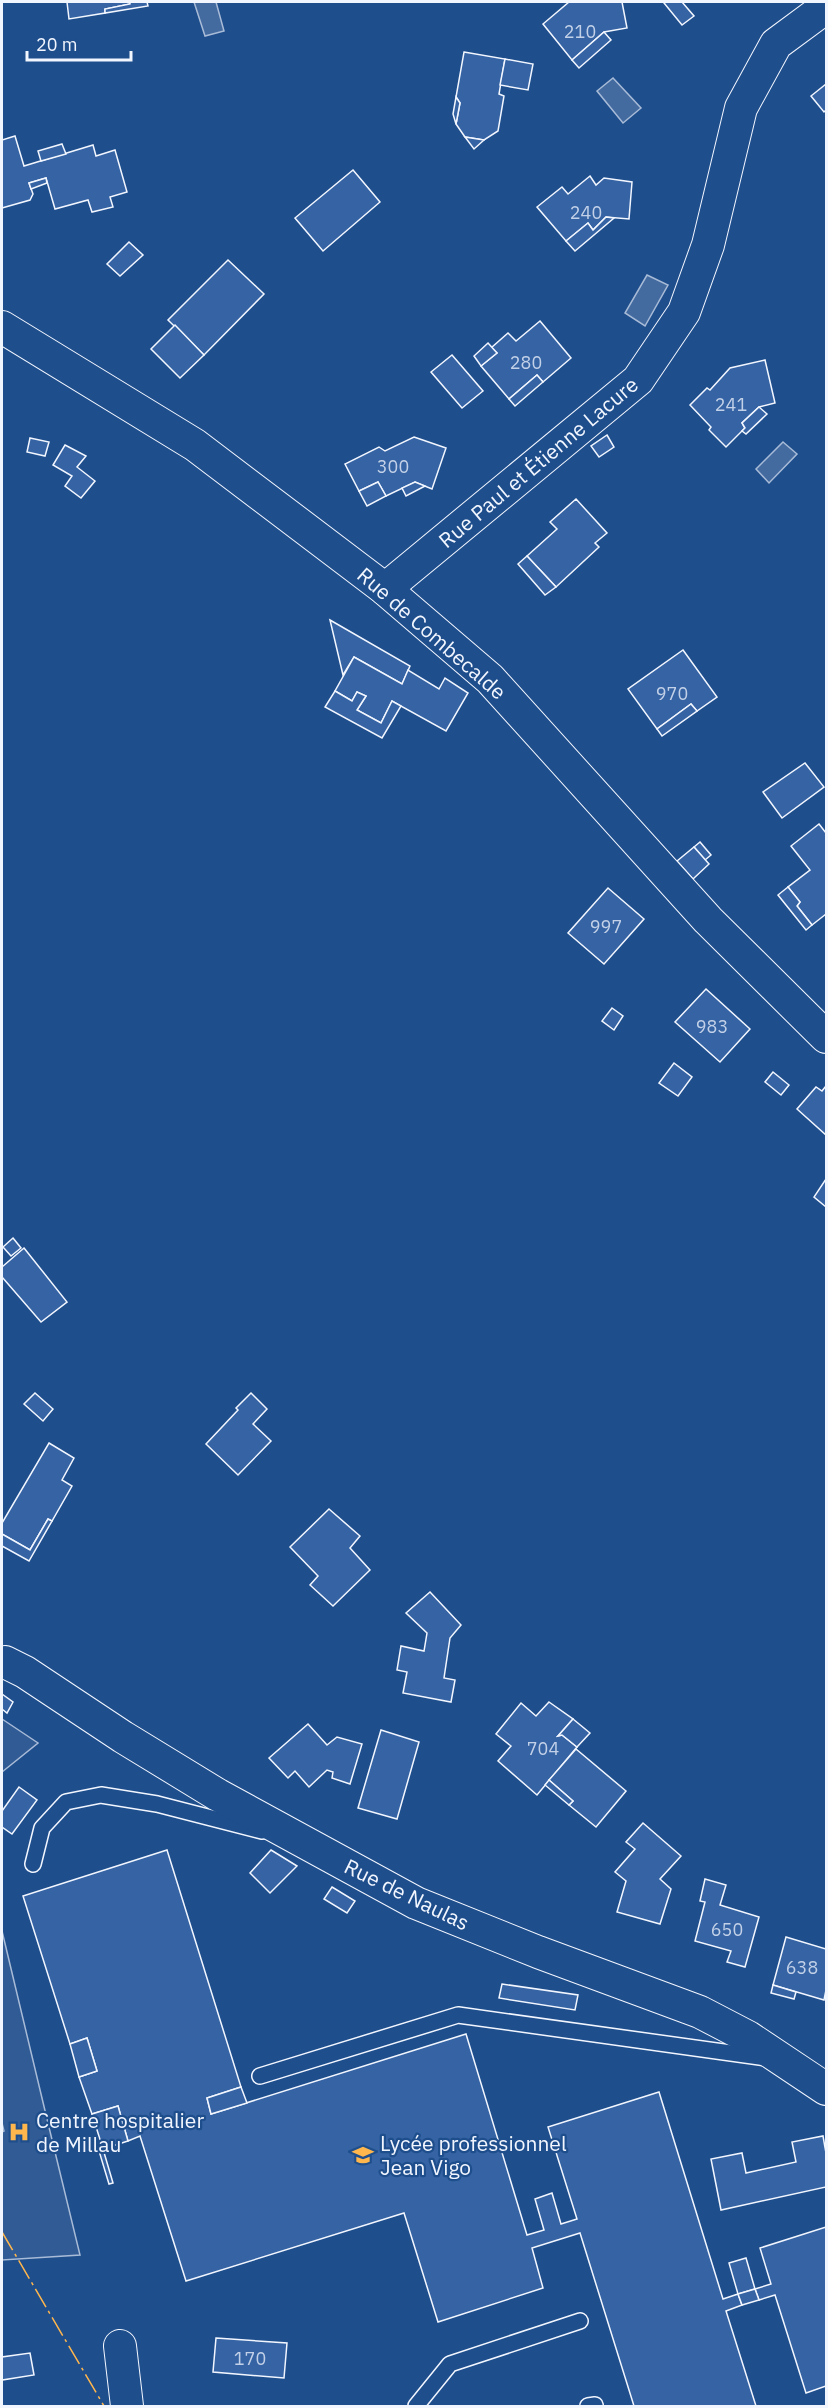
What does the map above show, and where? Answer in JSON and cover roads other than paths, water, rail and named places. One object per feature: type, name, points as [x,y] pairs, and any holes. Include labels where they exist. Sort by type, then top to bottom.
[{"type":"street","name":"Rue Paul et Étienne Lacure","points":[[385,589],[639,380],[684,312],[708,245],[741,108],[776,44],[826,7]]},
{"type":"street","name":"Rue de Combecalde","points":[[2,327],[195,445],[385,589],[490,679],[708,920],[826,1037]]},
{"type":"street","name":"Rue de Naulas","points":[[3,1656],[123,1737],[218,1795],[426,1907],[538,1953],[700,2012],[748,2037],[826,2089]]},
{"type":"street","points":[[120,2346],[127,2406]]},
{"type":"lane","points":[[33,1864],[42,1828],[66,1802],[101,1795],[158,1804],[308,1844]]},
{"type":"lane","points":[[260,2076],[458,2015],[785,2061]]},
{"type":"lane","points":[[417,2406],[450,2364],[580,2321]]},
{"type":"place","name":"Centre hospitalier de Millau","points":[[19,2132]]},
{"type":"place","name":"Lycée professionnel Jean Vigo","points":[[363,2155]]}]
